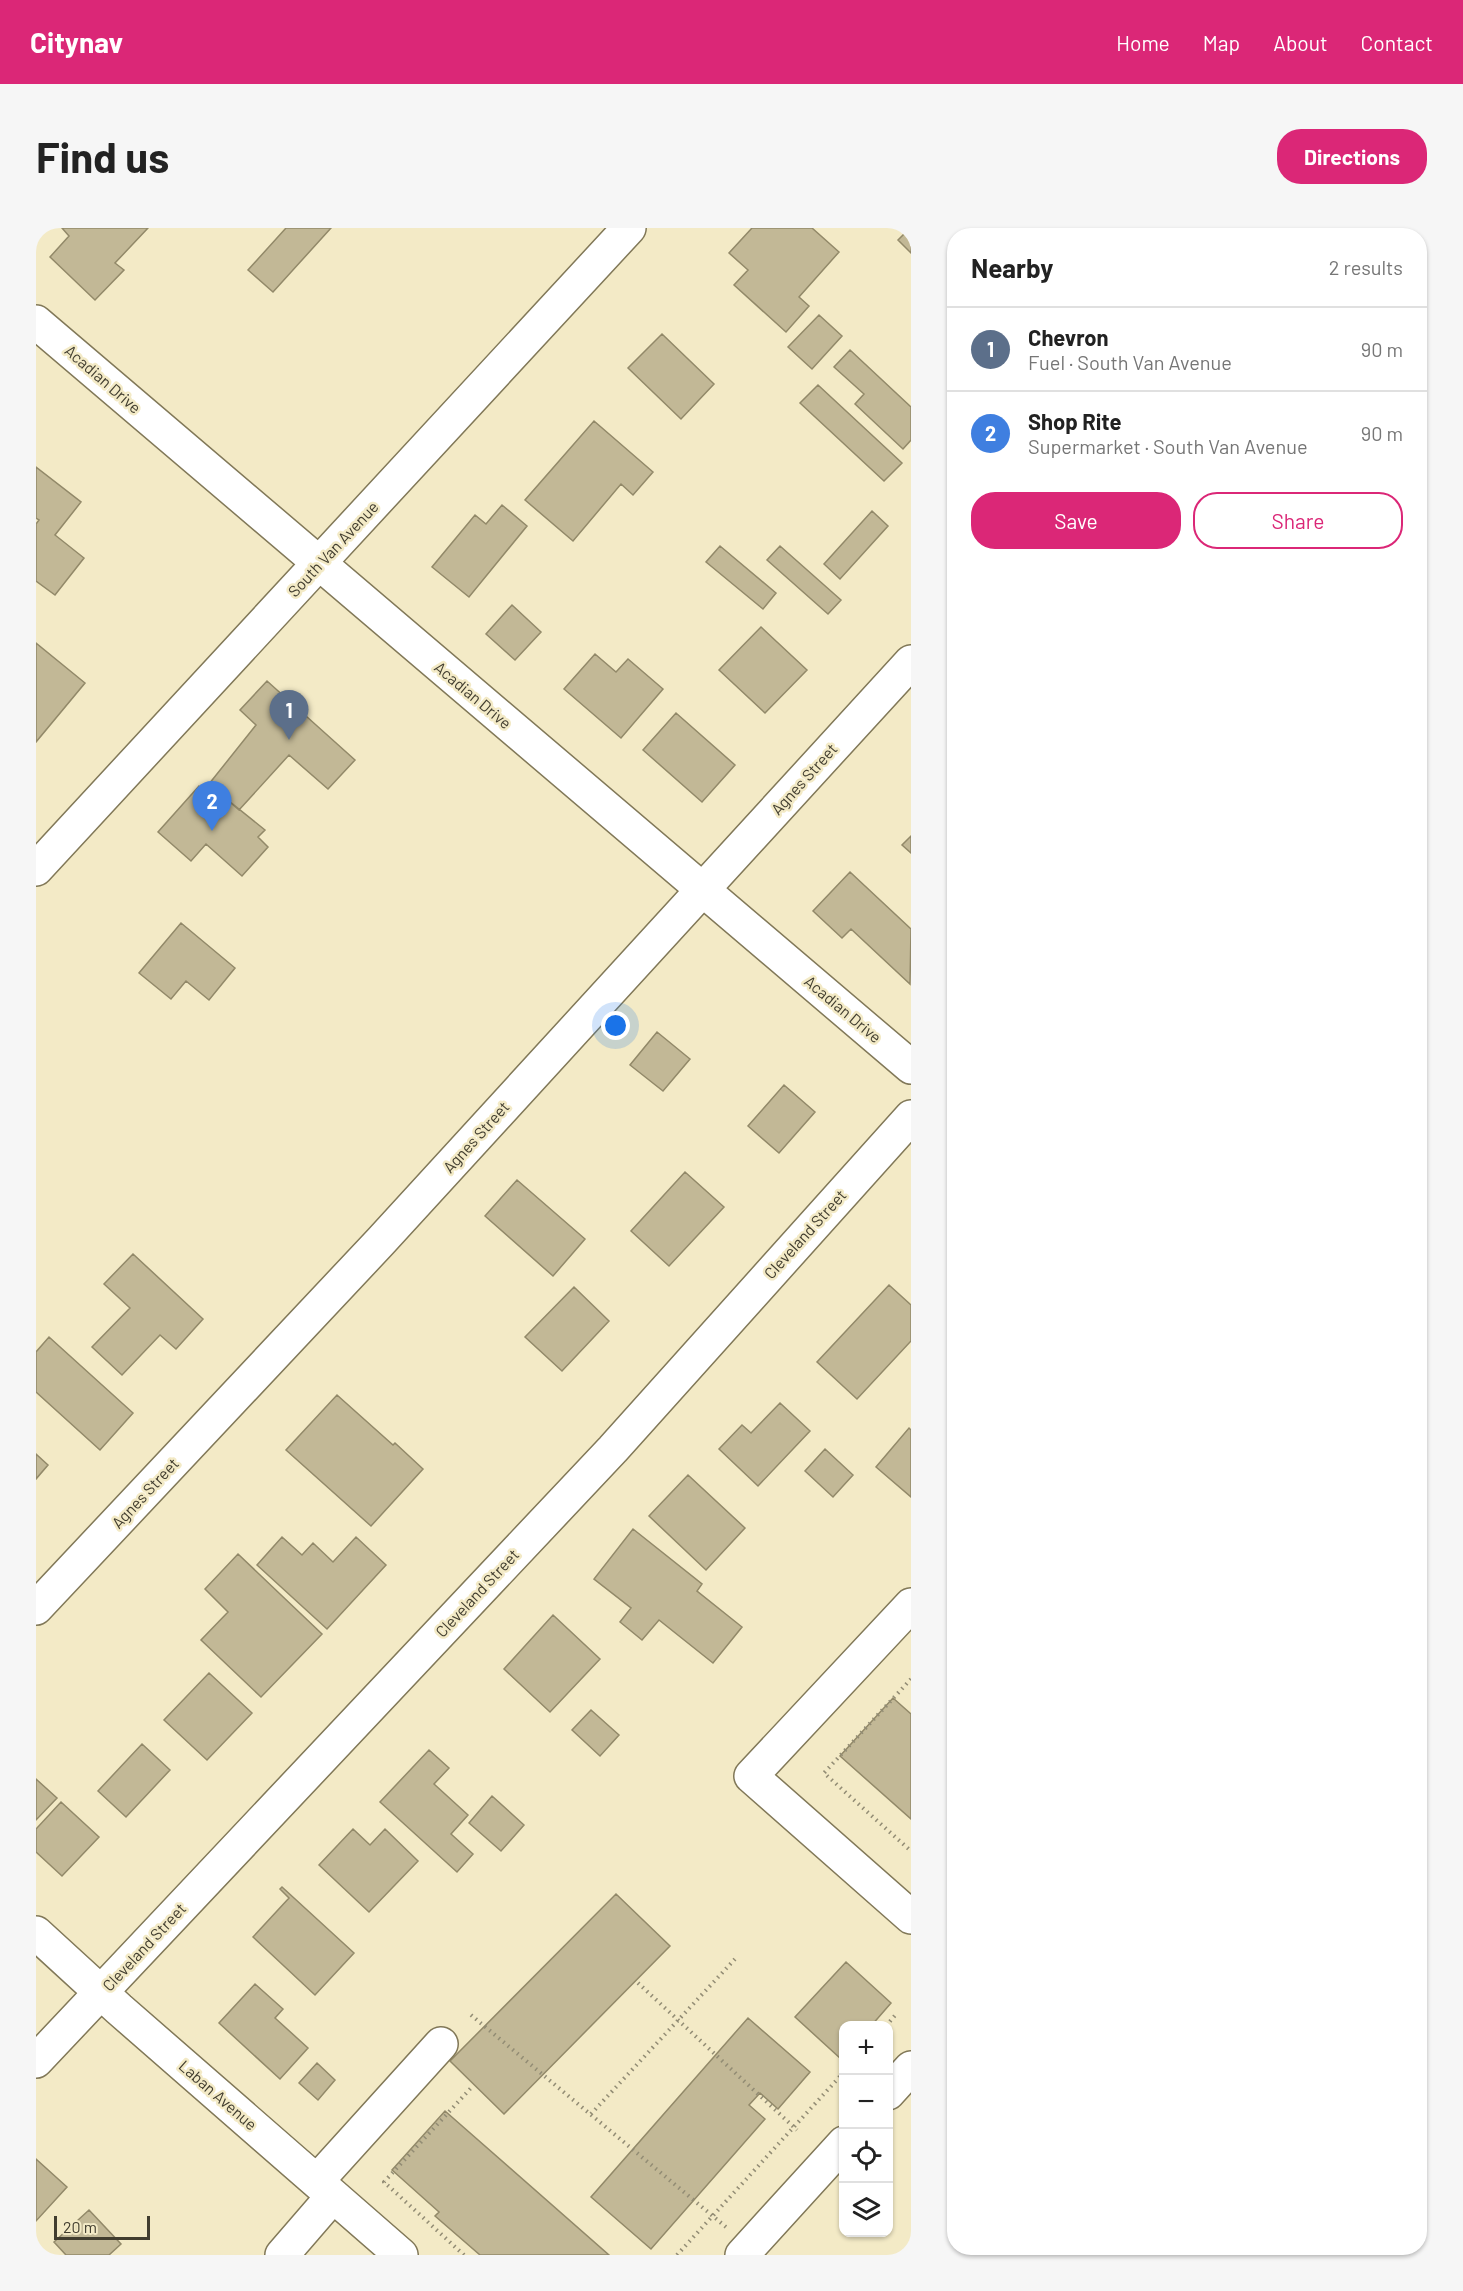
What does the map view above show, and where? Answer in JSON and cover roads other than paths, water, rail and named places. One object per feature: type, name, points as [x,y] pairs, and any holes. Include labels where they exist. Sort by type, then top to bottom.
[{"type":"street","name":"South Van Avenue","points":[[36,868],[628,228]]},
{"type":"street","name":"Acadian Drive","points":[[36,321],[911,1067]]},
{"type":"street","name":"Agnes Street","points":[[36,1608],[381,1241],[911,662]]},
{"type":"street","name":"Cleveland Street","points":[[36,2061],[613,1449],[911,1117]]},
{"type":"street","points":[[911,1605],[751,1776],[911,1917]]},
{"type":"street","name":"Laban Avenue","points":[[36,1933],[101,1993],[401,2255]]},
{"type":"street","points":[[282,2255],[325,2188],[441,2044]]},
{"type":"street","points":[[893,2088],[911,2068]]},
{"type":"street","points":[[746,2251],[839,2147]]},
{"type":"place","name":"Chevron","points":[[289,740]]},
{"type":"place","name":"Shop Rite","points":[[212,831]]}]
